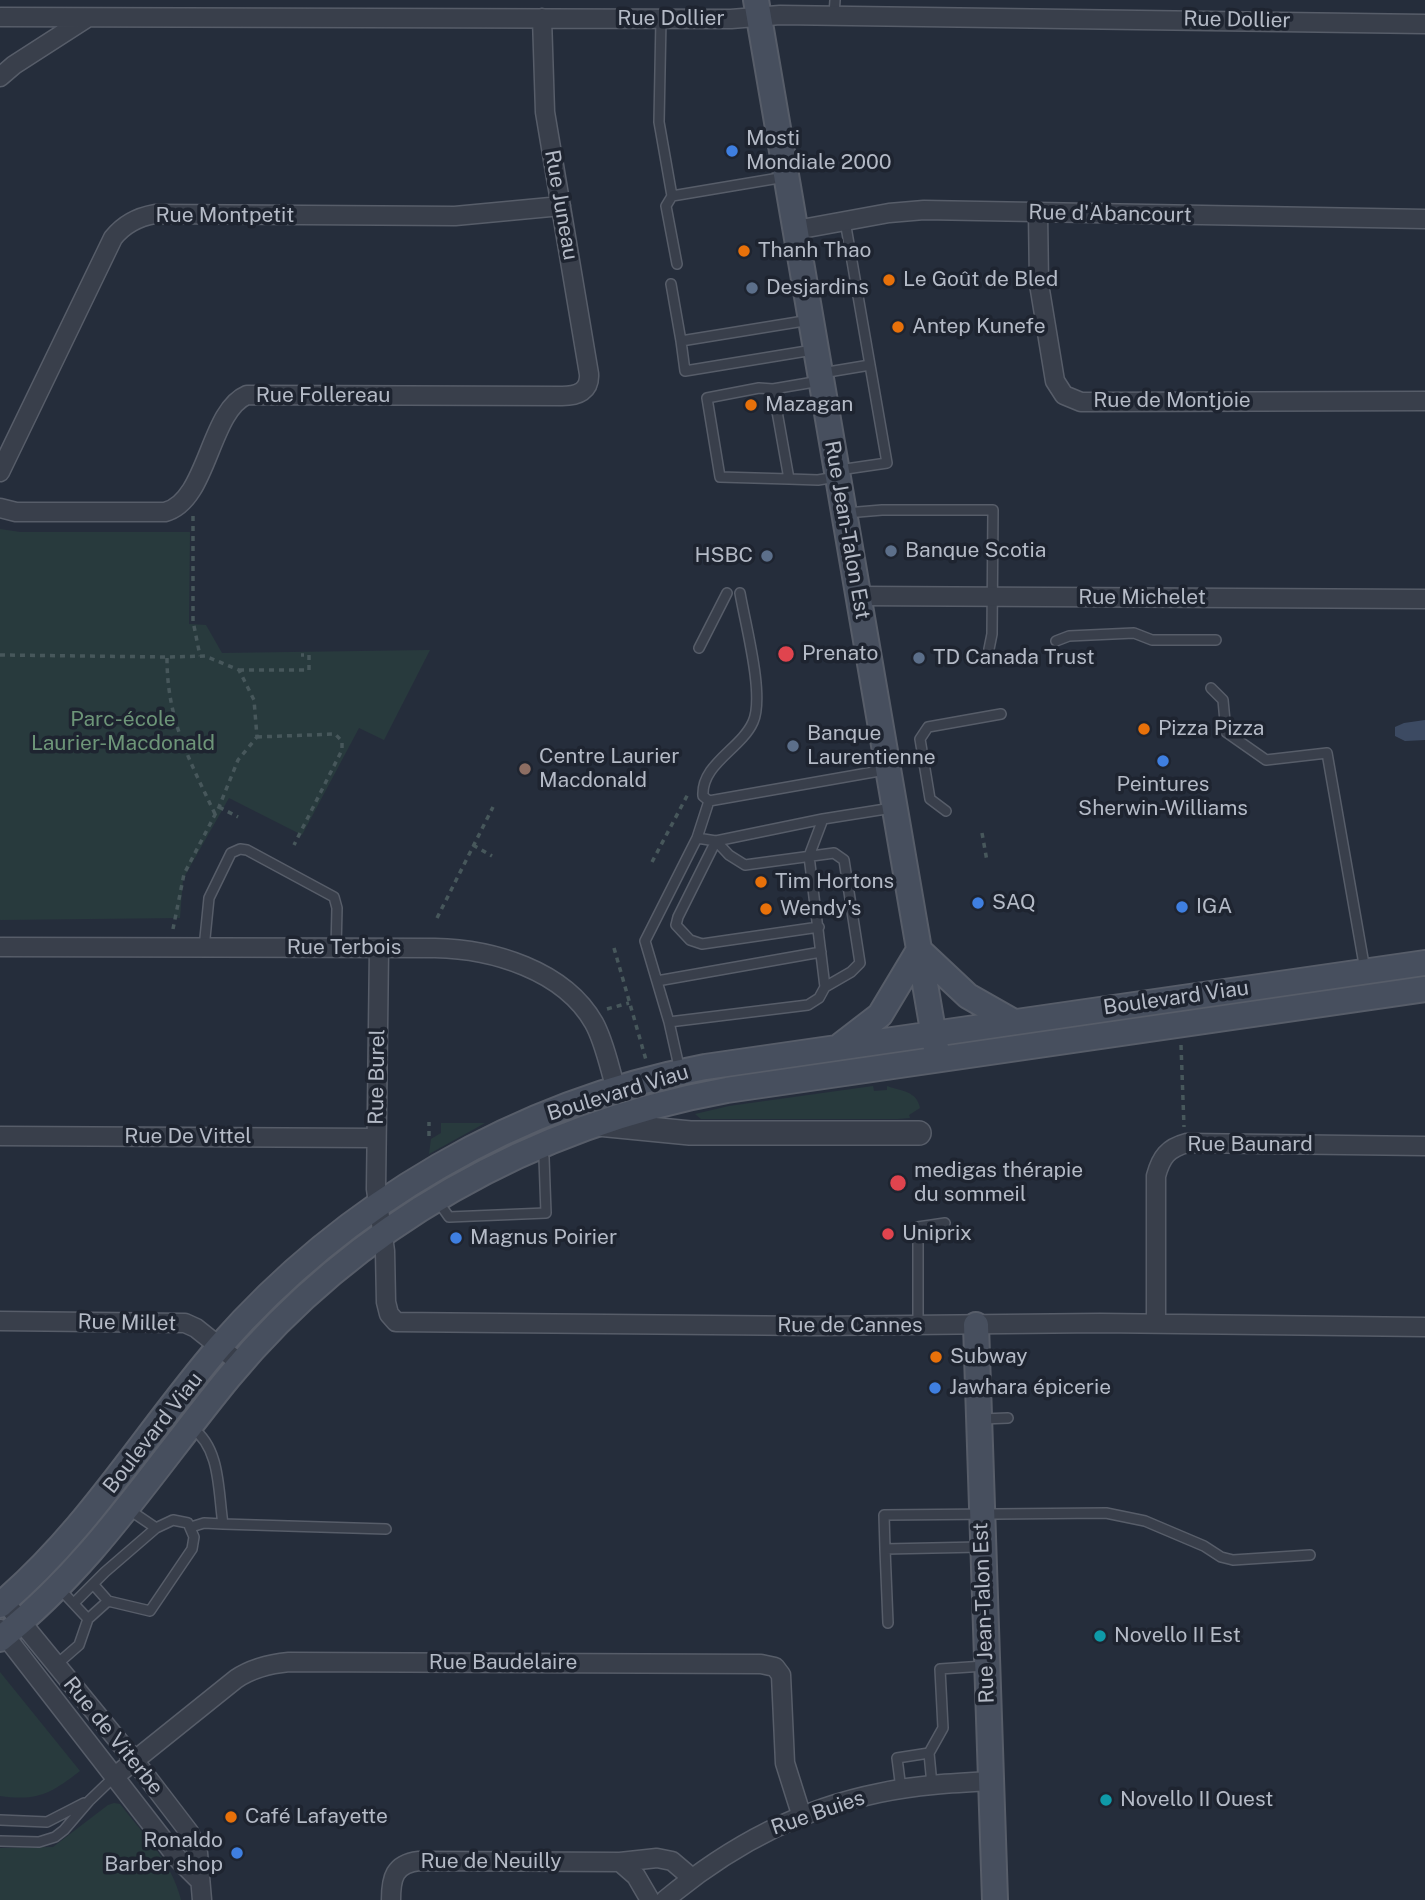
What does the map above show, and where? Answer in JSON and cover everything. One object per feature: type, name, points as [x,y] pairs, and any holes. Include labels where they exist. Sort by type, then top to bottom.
[{"type":"main road","name":"Rue Jean-Talon Est","points":[[758,8],[938,1059]]},
{"type":"main road","points":[[837,1047],[880,1015],[919,950],[968,996],[1012,1021]]},
{"type":"main road","name":"Boulevard Viau","points":[[2,1603],[74,1534],[220,1346],[281,1284],[378,1205],[422,1176],[480,1144],[542,1115],[616,1089],[680,1072],[1012,1021],[1425,963]]},
{"type":"main road","name":"Boulevard Viau","points":[[7,1631],[66,1595],[92,1551],[241,1364],[308,1294],[382,1234],[436,1199],[538,1146],[621,1114],[694,1097],[1425,989]]},
{"type":"main road","name":"Rue Jean-Talon Est","points":[[976,1325],[995,1900]]},
{"type":"street","name":"Rue Dollier","points":[[0,18],[391,9],[542,18],[731,19],[758,8],[835,8],[1084,10],[1425,24]]},
{"type":"street","points":[[0,77],[87,18]]},
{"type":"street","name":"Rue Juneau","points":[[542,18],[545,112],[588,365],[589,382],[586,389]]},
{"type":"street","name":"Rue Montpetit","points":[[0,472],[113,238],[119,230],[136,219],[155,214],[476,216],[561,206]]},
{"type":"street","name":"Rue d'Abancourt","points":[[796,230],[911,210],[1425,219]]},
{"type":"street","name":"Rue de Montjoie","points":[[1038,213],[1039,284],[1052,371],[1059,389],[1072,399],[1090,402],[1425,401]]},
{"type":"street","name":"Rue Follereau","points":[[0,508],[16,512],[175,510],[188,498],[232,406],[247,395],[571,396],[586,389]]},
{"type":"street","name":"Rue Michelet","points":[[858,596],[1425,600]]},
{"type":"street","name":"Rue Terbois","points":[[0,947],[446,948],[485,952],[514,962],[556,984],[576,1000],[596,1026],[616,1089]]},
{"type":"street","name":"Rue Burel","points":[[378,1205],[375,1184],[379,949]]},
{"type":"street","points":[[690,1133],[680,1125],[678,1111],[685,1102],[694,1097]]},
{"type":"street","name":"Boulevard Viau","points":[[595,1124],[690,1133],[919,1133]]},
{"type":"street","name":"Rue De Vittel","points":[[0,1136],[376,1138]]},
{"type":"street","name":"Rue Baunard","points":[[1156,1323],[1156,1176],[1159,1163],[1166,1152],[1187,1143],[1425,1146]]},
{"type":"street","name":"Rue de Cannes","points":[[378,1205],[387,1309],[391,1317],[400,1323],[1156,1323],[1425,1328]]},
{"type":"street","name":"Rue Millet","points":[[0,1321],[185,1323],[196,1328],[241,1364]]},
{"type":"street","name":"Rue de Viterbe","points":[[2,1603],[7,1631],[114,1777],[179,1860],[199,1880]]},
{"type":"street","name":"Rue de Viterbe","points":[[7,1631],[56,1664],[189,1832],[198,1853],[202,1900]]},
{"type":"street","name":"Rue Baudelaire","points":[[114,1777],[244,1673],[267,1665],[289,1662],[761,1664],[775,1667],[781,1675],[785,1763],[802,1816]]},
{"type":"street","name":"Rue Buies","points":[[665,1900],[748,1840],[802,1816],[848,1801],[901,1789],[991,1781]]},
{"type":"street","name":"Rue de Neuilly","points":[[391,1900],[391,1884],[396,1871],[412,1862],[620,1862],[665,1858],[692,1878]]},
{"type":"street","points":[[620,1862],[636,1876],[650,1900]]},
{"type":"lane","points":[[661,19],[659,122],[672,196],[666,206],[677,264]]},
{"type":"lane","points":[[672,196],[787,176]]},
{"type":"lane","points":[[819,368],[773,389],[759,388],[707,398],[720,477],[818,480],[887,463],[845,221]]},
{"type":"lane","points":[[671,284],[685,372],[870,365]]},
{"type":"lane","points":[[681,341],[811,320]]},
{"type":"lane","points":[[773,389],[789,479]]},
{"type":"lane","points":[[844,514],[882,510],[993,510],[992,634],[989,649]]},
{"type":"lane","points":[[699,648],[727,593]]},
{"type":"lane","points":[[740,593],[758,704],[754,720],[743,739],[702,783],[703,796],[709,801],[888,769]]},
{"type":"lane","points":[[1056,641],[1069,636],[1134,633],[1152,640],[1216,640]]},
{"type":"lane","points":[[1211,688],[1223,701],[1226,732],[1266,760],[1327,752],[1365,972]]},
{"type":"lane","points":[[946,811],[930,799],[920,739],[928,727],[1001,714]]},
{"type":"lane","points":[[680,1072],[669,1022],[645,941],[697,838],[709,801]]},
{"type":"lane","points":[[697,838],[716,841],[823,819],[894,808]]},
{"type":"lane","points":[[823,819],[809,856],[825,987]]},
{"type":"lane","points":[[669,1022],[808,1005],[819,998],[825,987],[851,972],[860,963],[844,860],[834,853],[745,865],[729,855],[716,841]]},
{"type":"lane","points":[[716,841],[678,917],[676,925],[681,933],[702,944],[819,927]]},
{"type":"lane","points":[[204,948],[209,898],[231,853],[240,849],[247,850],[334,897],[337,904],[336,949]]},
{"type":"lane","points":[[657,981],[821,952]]},
{"type":"lane","points":[[436,1199],[449,1217],[546,1213],[544,1158],[538,1146]]},
{"type":"lane","points":[[918,1325],[918,1227],[945,1223]]},
{"type":"lane","points":[[978,1419],[1009,1418]]},
{"type":"lane","points":[[191,1427],[205,1440],[212,1454],[223,1524]]},
{"type":"lane","points":[[127,1508],[156,1528]]},
{"type":"lane","points":[[888,1623],[884,1516],[981,1513],[1106,1514],[1145,1521],[1204,1546],[1221,1557],[1233,1560],[1310,1555]]},
{"type":"lane","points":[[88,1619],[66,1595],[93,1584],[156,1528],[173,1520],[183,1521],[191,1527],[194,1537],[192,1549],[150,1611],[108,1601],[93,1584]]},
{"type":"lane","points":[[191,1527],[204,1523],[386,1529]]},
{"type":"lane","points":[[885,1549],[982,1547]]},
{"type":"lane","points":[[56,1664],[79,1646],[88,1619],[108,1601]]},
{"type":"lane","points":[[932,1785],[929,1753],[943,1728],[940,1669],[986,1666]]},
{"type":"lane","points":[[901,1789],[897,1758],[929,1753]]},
{"type":"lane","points":[[0,1841],[39,1842],[55,1837],[114,1777]]},
{"type":"lane","points":[[0,1820],[47,1822],[89,1801]]},
{"type":"path","points":[[193,516],[193,621],[200,656]]},
{"type":"path","points":[[0,655],[200,656],[212,658],[239,670],[309,670],[309,655],[300,655]]},
{"type":"path","points":[[167,657],[173,717],[182,745],[215,814]]},
{"type":"path","points":[[173,929],[184,874],[219,807],[238,760],[257,737],[254,701],[239,670]]},
{"type":"path","points":[[160,681],[167,675]]},
{"type":"path","points":[[257,737],[335,734],[342,741],[342,750],[294,845]]},
{"type":"path","points":[[652,862],[688,794]]},
{"type":"path","points":[[219,807],[238,817]]},
{"type":"path","points":[[437,918],[492,807]]},
{"type":"path","points":[[982,833],[987,860]]},
{"type":"path","points":[[473,845],[492,856]]},
{"type":"path","points":[[614,947],[648,1065]]},
{"type":"path","points":[[607,1009],[630,1003]]},
{"type":"path","points":[[1181,1039],[1184,1127]]},
{"type":"path","points":[[429,1122],[429,1136]]},
{"type":"green space","name":"Parc-école Laurier-Macdonald","points":[[0,529],[20,532],[190,532],[189,624],[206,625],[222,653],[430,650],[384,740],[359,728],[302,835],[229,798],[183,879],[180,918],[0,920]]},
{"type":"green space","points":[[873,1086],[874,1091],[887,1090],[887,1086],[908,1092],[916,1098],[920,1108],[909,1115],[910,1118],[898,1119],[701,1119],[695,1114],[729,1106]]},
{"type":"green space","points":[[441,1123],[485,1123],[429,1154],[431,1139],[441,1133]]},
{"type":"green space","points":[[0,1672],[80,1771],[43,1794],[24,1797],[0,1796]]},
{"type":"green space","points":[[114,1803],[120,1804],[156,1849],[171,1873],[181,1900],[0,1900],[0,1848],[53,1847]]},
{"type":"water","points":[[1425,720],[1425,740],[1405,741],[1395,736],[1395,727]]},
{"type":"place","name":"Mosti Mondiale 2000","points":[[732,151]]},
{"type":"place","name":"Thanh Thao","points":[[744,251]]},
{"type":"place","name":"Le Goût de Bled","points":[[889,280]]},
{"type":"place","name":"Desjardins","points":[[752,288]]},
{"type":"place","name":"Antep Kunefe","points":[[898,327]]},
{"type":"place","name":"Mazagan","points":[[751,405]]},
{"type":"place","name":"Banque Scotia","points":[[891,551]]},
{"type":"place","name":"HSBC","points":[[767,556]]},
{"type":"place","name":"Prenato","points":[[786,654]]},
{"type":"place","name":"TD Canada Trust","points":[[919,658]]},
{"type":"place","name":"Pizza Pizza","points":[[1144,729]]},
{"type":"place","name":"Banque Laurentienne","points":[[793,746]]},
{"type":"place","name":"Peintures Sherwin-Williams","points":[[1163,761]]},
{"type":"place","name":"Centre Laurier Macdonald","points":[[525,769]]},
{"type":"place","name":"Tim Hortons","points":[[761,882]]},
{"type":"place","name":"SAQ","points":[[978,903]]},
{"type":"place","name":"IGA","points":[[1182,907]]},
{"type":"place","name":"Wendy's","points":[[766,909]]},
{"type":"place","name":"medigas thérapie du sommeil","points":[[898,1183]]},
{"type":"place","name":"Uniprix","points":[[888,1234]]},
{"type":"place","name":"Magnus Poirier","points":[[456,1238]]},
{"type":"place","name":"Subway","points":[[936,1357]]},
{"type":"place","name":"Jawhara épicerie","points":[[935,1388]]},
{"type":"place","name":"Novello II Est","points":[[1100,1636]]},
{"type":"place","name":"Novello II Ouest","points":[[1106,1800]]},
{"type":"place","name":"Café Lafayette","points":[[231,1817]]},
{"type":"place","name":"Ronaldo Barber shop","points":[[237,1853]]}]
